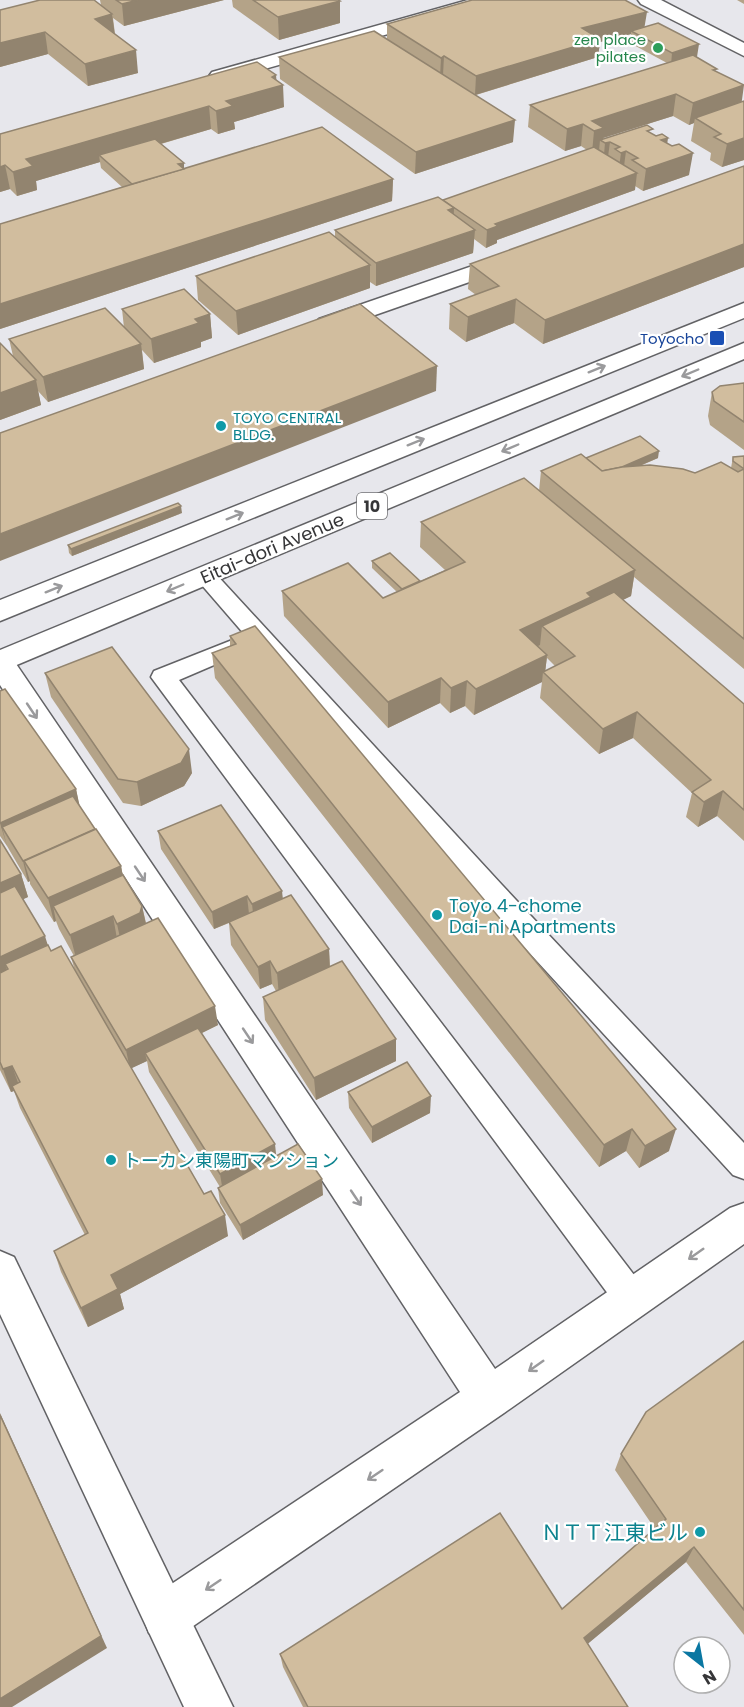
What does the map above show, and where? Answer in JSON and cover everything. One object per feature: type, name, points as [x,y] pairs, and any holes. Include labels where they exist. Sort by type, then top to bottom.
[{"type":"street","points":[[198,82],[488,0]]},
{"type":"street","points":[[647,0],[744,50]]},
{"type":"street","points":[[304,332],[530,253]]},
{"type":"street","name":"10","points":[[0,611],[744,310]]},
{"type":"street","name":"Eitai-dori Avenue","points":[[0,662],[744,350]]},
{"type":"street","points":[[0,662],[489,1398]]},
{"type":"street","points":[[166,1616],[489,1398],[744,1221]]},
{"type":"street","points":[[0,1270],[209,1707]]},
{"type":"lane","points":[[205,576],[500,902],[744,1165]]},
{"type":"lane","points":[[260,637],[163,677],[632,1299]]},
{"type":"building","points":[[40,0],[94,0],[112,14],[95,19],[136,50],[85,64],[45,32],[0,43],[0,10]]},
{"type":"building","points":[[116,0],[138,0],[122,4]]},
{"type":"building","points":[[253,0],[338,0],[340,1],[278,17]]},
{"type":"building","points":[[472,0],[625,0],[647,12],[582,28],[600,39],[476,76],[444,56],[441,58],[387,24]]},
{"type":"building","points":[[658,23],[699,44],[672,53],[631,31]]},
{"type":"building","points":[[374,31],[515,120],[416,152],[279,57]]},
{"type":"building","points":[[693,55],[717,69],[713,70],[744,85],[693,103],[676,94],[592,121],[604,128],[594,131],[583,124],[567,129],[530,105]]},
{"type":"building","points":[[257,62],[276,75],[272,77],[283,85],[226,101],[233,106],[216,111],[209,106],[26,159],[33,166],[13,172],[5,165],[0,167],[0,134]]},
{"type":"building","points":[[744,101],[744,138],[727,144],[714,137],[721,134],[695,118]]},
{"type":"building","points":[[647,125],[653,129],[647,131],[656,136],[662,134],[668,138],[661,140],[672,146],[679,144],[693,153],[646,169],[632,160],[638,158],[626,151],[621,153],[615,149],[620,147],[600,140]]},
{"type":"building","points":[[322,127],[393,179],[0,304],[0,224]]},
{"type":"building","points":[[155,139],[184,163],[178,164],[184,169],[132,184],[99,155]]},
{"type":"building","points":[[594,147],[637,173],[495,224],[498,226],[487,230],[443,200]]},
{"type":"building","points":[[744,166],[744,244],[545,320],[516,299],[468,317],[450,304],[499,286],[470,264]]},
{"type":"building","points":[[438,197],[454,208],[448,210],[475,230],[376,263],[335,230]]},
{"type":"building","points":[[329,232],[370,265],[236,311],[196,276]]},
{"type":"building","points":[[184,289],[210,314],[195,319],[199,323],[151,339],[122,309]]},
{"type":"building","name":"TOYO CENTRAL BLDG.","points":[[360,304],[437,366],[0,534],[0,433]]},
{"type":"building","points":[[105,308],[141,344],[43,377],[9,339]]},
{"type":"building","points":[[0,343],[36,380],[0,393]]},
{"type":"building","points":[[744,383],[744,422],[714,401],[712,392],[720,386]]},
{"type":"building","points":[[640,436],[659,451],[622,467],[602,471],[586,458]]},
{"type":"building","points":[[581,454],[602,471],[650,465],[683,469],[695,473],[721,462],[738,472],[744,469],[744,639],[541,471]]},
{"type":"building","points":[[744,456],[744,469],[733,461],[733,457]]},
{"type":"building","points":[[524,478],[635,570],[587,593],[591,597],[520,630],[547,655],[476,689],[467,681],[451,688],[441,678],[388,702],[282,591],[348,563],[383,598],[465,562],[421,522]]},
{"type":"building","points":[[178,503],[181,506],[71,549],[68,545]]},
{"type":"building","points":[[390,553],[420,581],[402,589],[372,561]]},
{"type":"building","points":[[614,592],[744,704],[744,810],[723,791],[704,802],[692,792],[711,780],[637,712],[603,729],[543,672],[575,656],[542,626]]},
{"type":"building","name":"Toyo 4-chome Dai-ni Apartments","points":[[255,626],[676,1129],[645,1146],[632,1129],[604,1145],[212,653],[236,644],[230,636]]},
{"type":"building","points":[[112,647],[189,749],[181,763],[137,782],[118,779],[45,673]]},
{"type":"building","points":[[5,689],[76,789],[0,823],[0,691]]},
{"type":"building","points":[[73,796],[95,829],[23,861],[2,827]]},
{"type":"building","points":[[221,805],[282,891],[252,904],[247,896],[212,912],[158,831]]},
{"type":"building","points":[[96,829],[121,866],[48,898],[24,861]]},
{"type":"building","points":[[0,840],[21,874],[0,883]]},
{"type":"building","points":[[123,875],[142,906],[140,913],[117,924],[113,916],[70,935],[53,906]]},
{"type":"building","points":[[15,886],[45,936],[0,957],[0,893]]},
{"type":"building","points":[[291,895],[329,949],[277,973],[270,961],[258,967],[229,922]]},
{"type":"building","points":[[158,918],[215,1006],[126,1050],[71,957]]},
{"type":"building","name":"トーカン東陽町マンション","points":[[48,945],[51,951],[61,946],[204,1194],[211,1191],[225,1215],[111,1275],[118,1289],[81,1308],[54,1251],[88,1233],[12,1086],[20,1082],[12,1066],[3,1069],[0,1062],[0,973],[8,969],[5,964]]},
{"type":"building","points":[[342,961],[396,1039],[314,1078],[263,997]]},
{"type":"building","points":[[198,1028],[275,1144],[220,1174],[145,1053]]},
{"type":"building","points":[[407,1062],[431,1096],[372,1127],[348,1092]]},
{"type":"building","points":[[298,1144],[322,1179],[240,1225],[218,1188]]},
{"type":"building","name":"ＮＴＴ江東ビル","points":[[744,1341],[744,1610],[694,1547],[584,1638],[628,1707],[308,1707],[280,1654],[500,1513],[562,1609],[666,1519],[621,1454],[646,1412]]},
{"type":"building","points":[[0,1415],[101,1636],[0,1699]]},
{"type":"place","name":"zen place pilates","points":[[658,48]]},
{"type":"place","name":"Toyocho","points":[[717,338]]},
{"type":"place","name":"TOYO CENTRAL BLDG.","points":[[221,426]]},
{"type":"place","name":"Toyo 4-chome Dai-ni Apartments","points":[[437,915]]},
{"type":"place","name":"トーカン東陽町マンション","points":[[111,1160]]},
{"type":"place","name":"ＮＴＴ江東ビル","points":[[700,1532]]}]
